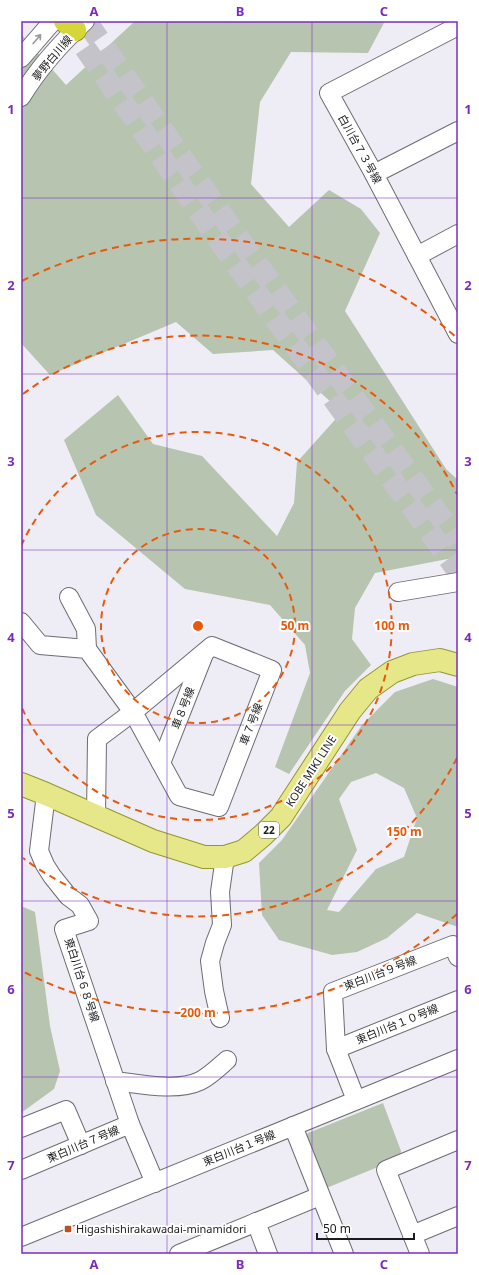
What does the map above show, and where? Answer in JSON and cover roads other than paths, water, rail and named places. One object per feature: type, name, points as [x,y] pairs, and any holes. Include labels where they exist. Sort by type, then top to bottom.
[{"type":"main road","name":"KOBE MIKI LINE","points":[[21,784],[153,841],[204,856],[225,857],[244,851],[281,817],[350,711],[368,689],[392,672],[414,664],[440,660],[458,665]]},
{"type":"street","name":"夢野白川線","points":[[21,58],[53,21]]},
{"type":"street","name":"夢野白川線","points":[[21,97],[75,24]]},
{"type":"street","name":"白川台７３号線","points":[[458,26],[329,93],[374,174],[458,334]]},
{"type":"street","points":[[374,174],[458,131]]},
{"type":"street","points":[[417,256],[458,234]]},
{"type":"street","points":[[398,592],[458,582]]},
{"type":"street","points":[[21,622],[40,645],[87,649],[86,629],[69,597]]},
{"type":"street","name":"車７号線","points":[[87,649],[132,712],[179,796],[219,807],[272,670],[212,646],[205,652]]},
{"type":"street","points":[[96,816],[97,739],[205,652]]},
{"type":"street","name":"車８号線","points":[[161,763],[205,652]]},
{"type":"street","name":"東白川台６８号線","points":[[46,794],[39,851],[52,876],[68,896],[80,905],[89,921],[64,929],[130,1124]]},
{"type":"street","points":[[220,1018],[214,991],[210,961],[222,925],[220,892],[225,857]]},
{"type":"street","name":"東白川台９号線","points":[[356,1100],[336,1049],[333,992],[453,945],[458,957]]},
{"type":"street","name":"東白川台１０号線","points":[[336,1049],[458,1000]]},
{"type":"street","name":"東白川台１号線","points":[[21,1237],[458,1059]]},
{"type":"street","points":[[115,1081],[184,1086],[201,1081],[224,1069]]},
{"type":"street","points":[[21,1128],[66,1110],[81,1145]]},
{"type":"street","name":"東白川台７号線","points":[[21,1170],[130,1124],[155,1183]]},
{"type":"street","points":[[293,1126],[344,1254]]},
{"type":"street","points":[[420,1254],[386,1170],[458,1140]]},
{"type":"street","points":[[179,1254],[320,1196]]},
{"type":"street","points":[[412,1235],[458,1216]]},
{"type":"street","points":[[256,1222],[268,1254]]},
{"type":"tunnel","points":[[66,21],[220,242],[458,571]]},
{"type":"tunnel","points":[[86,21],[234,232],[458,541]]},
{"type":"place","name":"Higashishirakawadai-minamidori","points":[[68,1229]]}]
